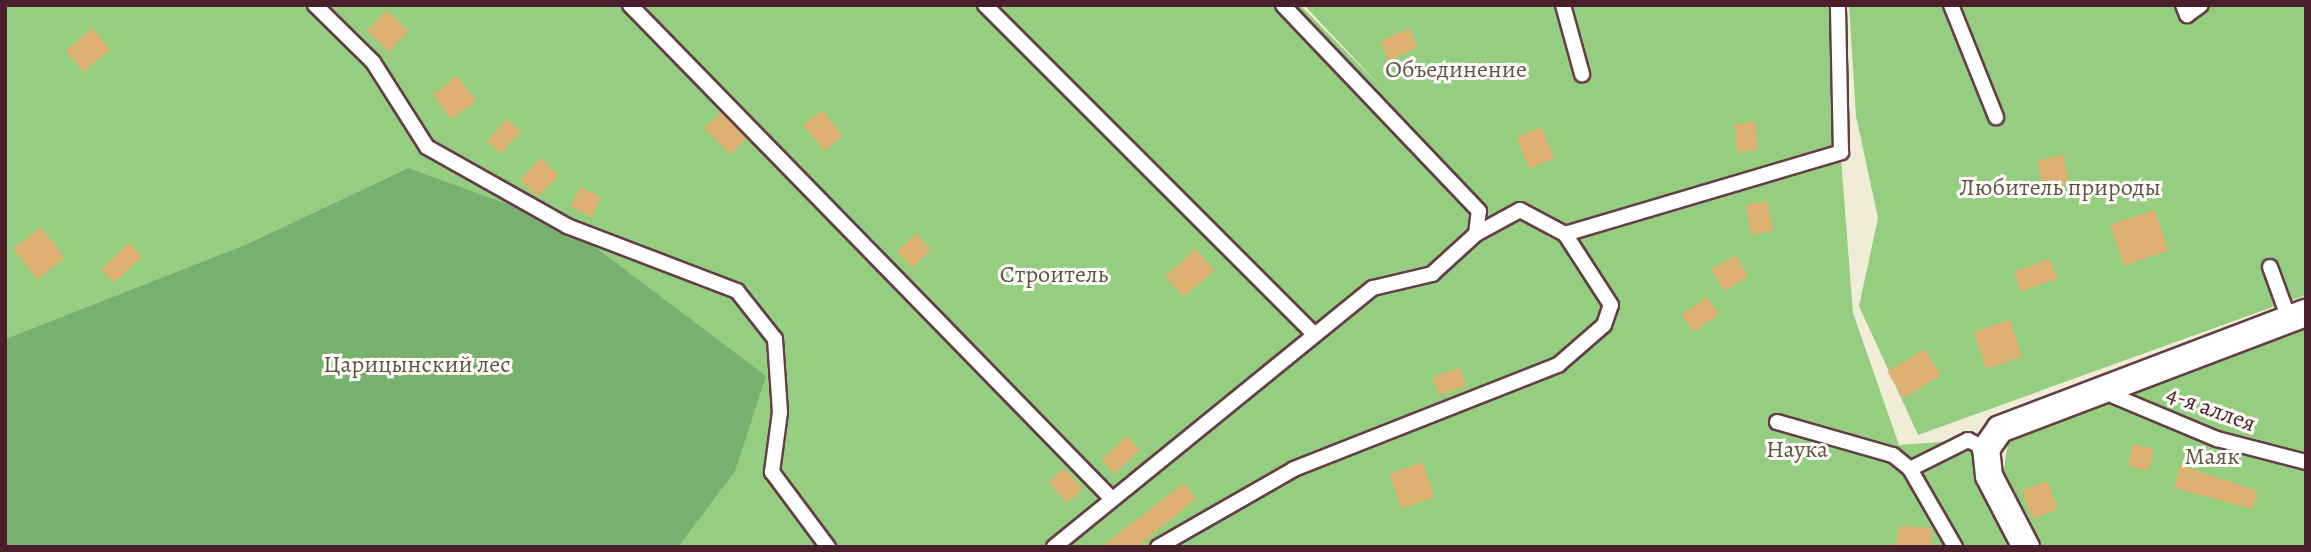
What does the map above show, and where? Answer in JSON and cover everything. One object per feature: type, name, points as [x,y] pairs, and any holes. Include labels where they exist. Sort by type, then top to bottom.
[{"type":"street","points":[[2026,547],[1989,476],[1986,449],[2000,429],[2298,316]]},
{"type":"lane","points":[[315,5],[373,62],[427,147],[567,226],[737,291],[775,339],[780,412],[772,472],[828,547]]},
{"type":"lane","points":[[630,5],[1111,498]]},
{"type":"lane","points":[[985,5],[1313,333]]},
{"type":"lane","points":[[1283,5],[1479,211],[1476,234]]},
{"type":"lane","points":[[1563,5],[1582,74]]},
{"type":"lane","points":[[1565,234],[1840,152],[1838,5]]},
{"type":"lane","points":[[1951,5],[1996,117]]},
{"type":"lane","points":[[2183,5],[2187,15],[2201,5]]},
{"type":"lane","points":[[1054,547],[1313,333],[1373,288],[1432,274],[1476,234],[1520,210],[1565,234],[1611,305],[1604,325],[1558,365],[1294,469],[1158,547]]},
{"type":"lane","points":[[2270,267],[2298,316]]},
{"type":"lane","name":"4-я аллея","points":[[2111,385],[2114,396],[2217,439],[2306,462]]},
{"type":"lane","points":[[1777,422],[1893,455],[1910,469],[1955,547]]},
{"type":"lane","points":[[1910,469],[1968,439],[1986,449]]},
{"type":"green space","name":"Строитель","points":[[5,5],[1300,5],[1385,91],[1304,5],[1829,5],[1853,313],[1899,445],[1968,440],[2018,547],[661,547],[408,168],[247,244],[5,339]]},
{"type":"green space","name":"Любитель природы","points":[[1849,5],[2306,5],[2306,295],[1918,435],[1859,306],[1878,218],[1856,116]]},
{"type":"green space","name":"Царицынский лес","points":[[408,168],[567,226],[766,376],[735,471],[678,547],[5,547],[5,339],[247,244]]},
{"type":"green space","name":"Маяк","points":[[2306,327],[2306,547],[2040,547],[2003,473],[2009,437]]},
{"type":"building","points":[[387,10],[409,31],[388,52],[367,31]]},
{"type":"building","points":[[92,28],[110,49],[84,72],[66,51]]},
{"type":"building","points":[[1409,28],[1418,47],[1389,61],[1380,42]]},
{"type":"building","points":[[457,76],[476,100],[452,120],[433,95]]},
{"type":"building","points":[[822,110],[843,136],[824,151],[803,125]]},
{"type":"building","points":[[721,112],[747,139],[730,155],[704,128]]},
{"type":"building","points":[[507,119],[521,132],[500,154],[487,141]]},
{"type":"building","points":[[1755,122],[1758,150],[1737,152],[1734,124]]},
{"type":"building","points":[[1541,127],[1554,158],[1529,169],[1516,138]]},
{"type":"building","points":[[2063,155],[2069,183],[2044,189],[2038,160]]},
{"type":"building","points":[[541,158],[559,176],[537,197],[520,179]]},
{"type":"building","points":[[580,187],[601,197],[592,217],[571,207]]},
{"type":"building","points":[[1767,201],[1773,230],[1752,235],[1745,206]]},
{"type":"building","points":[[2155,210],[2168,251],[2124,265],[2110,225]]},
{"type":"building","points":[[41,227],[65,258],[37,279],[13,249]]},
{"type":"building","points":[[916,234],[931,250],[912,268],[897,252]]},
{"type":"building","points":[[129,243],[142,257],[114,283],[101,269]]},
{"type":"building","points":[[1196,249],[1214,270],[1183,297],[1165,276]]},
{"type":"building","points":[[1735,255],[1748,276],[1725,291],[1711,270]]},
{"type":"building","points":[[2050,259],[2057,279],[2021,291],[2014,271]]},
{"type":"building","points":[[1707,297],[1719,314],[1694,332],[1682,315]]},
{"type":"building","points":[[2010,320],[2022,357],[1986,369],[1974,332]]},
{"type":"building","points":[[1925,349],[1941,376],[1903,398],[1887,372]]},
{"type":"building","points":[[1460,368],[1466,386],[1438,395],[1432,377]]},
{"type":"building","points":[[1127,436],[1140,450],[1114,474],[1101,460]]},
{"type":"building","points":[[2133,444],[2153,449],[2148,470],[2128,465]]},
{"type":"building","points":[[1422,462],[1435,497],[1402,509],[1389,474]]},
{"type":"building","points":[[2180,465],[2257,491],[2253,509],[2174,488]]},
{"type":"building","points":[[1064,468],[1083,489],[1067,503],[1048,482]]},
{"type":"building","points":[[2047,481],[2058,509],[2033,519],[2022,491]]},
{"type":"building","points":[[1184,483],[1196,499],[1137,547],[1101,547]]},
{"type":"building","points":[[1898,526],[1932,528],[1931,547],[1897,547]]},
{"type":"park label","name":"Объединение","points":[[1456,70]]},
{"type":"park label","name":"Наука","points":[[1797,450]]}]
